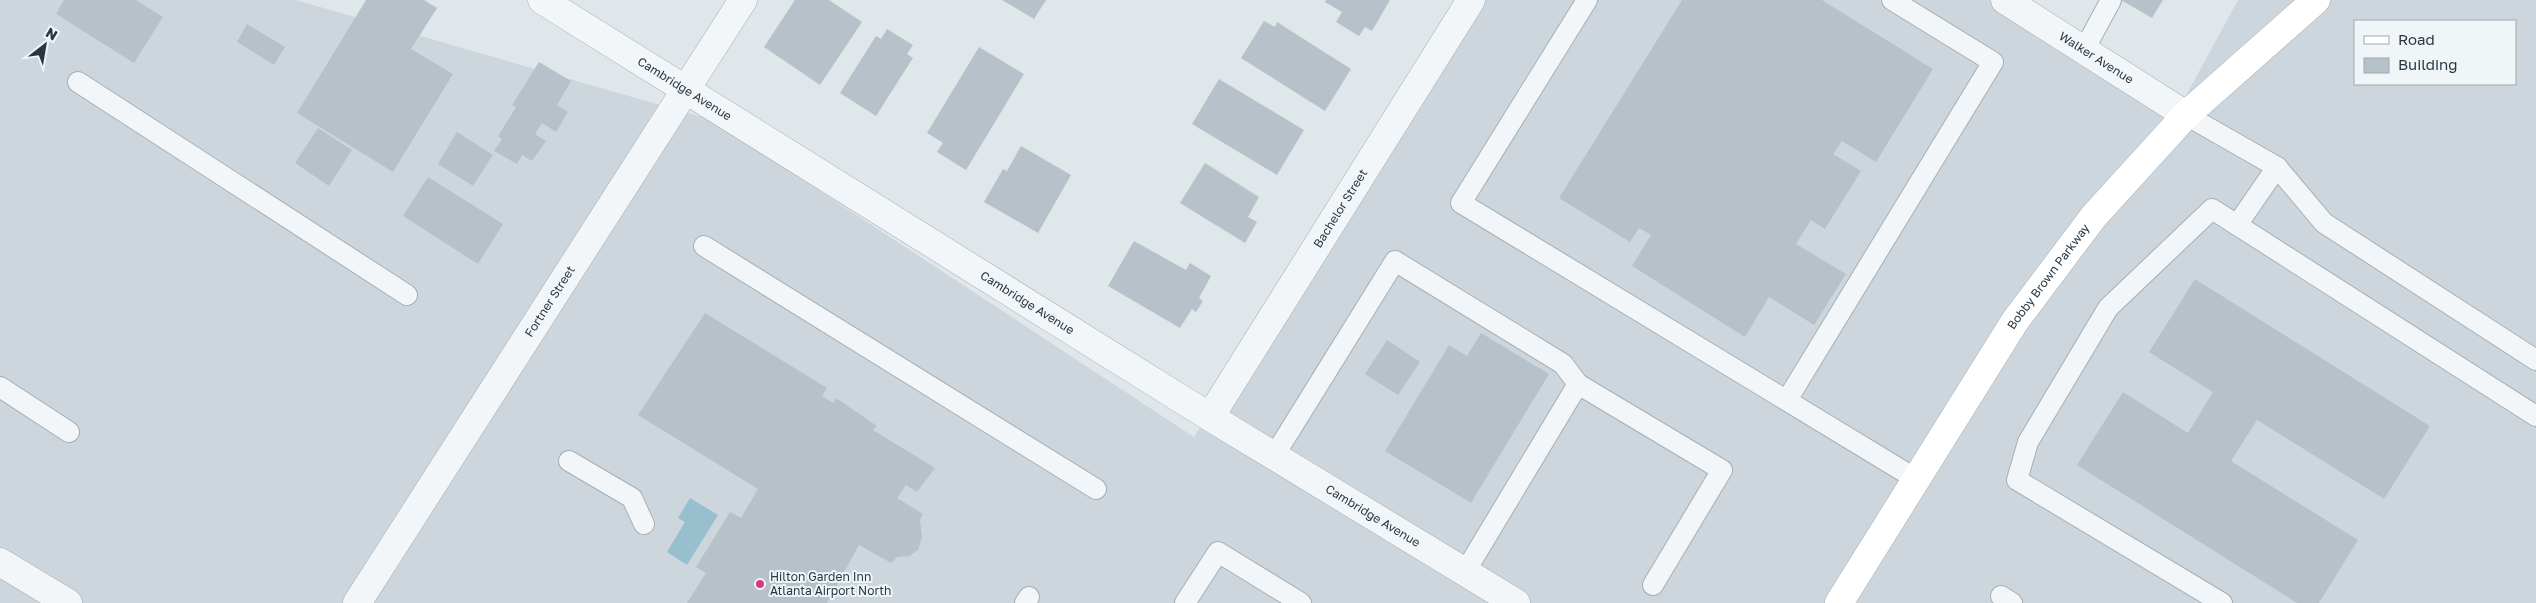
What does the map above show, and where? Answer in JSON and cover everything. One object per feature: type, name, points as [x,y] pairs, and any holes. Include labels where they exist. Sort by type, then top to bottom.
[{"type":"main road","name":"Bobby Brown Parkway","points":[[1839,603],[2015,321],[2094,216],[2186,115],[2316,0]]},
{"type":"street","name":"Cambridge Avenue","points":[[542,0],[1210,417],[1516,603]]},
{"type":"street","name":"Fortner Street","points":[[357,603],[744,0]]},
{"type":"street","name":"Bachelor Street","points":[[1210,417],[1471,0]]},
{"type":"street","name":"Walker Avenue","points":[[2005,0],[2186,115]]},
{"type":"street","points":[[0,562],[68,603]]},
{"type":"lane","points":[[1587,0],[1461,203],[1916,479]]},
{"type":"lane","points":[[1787,400],[1993,62],[1892,0]]},
{"type":"lane","points":[[2084,50],[2111,0]]},
{"type":"lane","points":[[78,82],[406,295]]},
{"type":"lane","points":[[2186,115],[2277,167],[2324,223],[2536,360]]},
{"type":"lane","points":[[2237,225],[2277,167]]},
{"type":"lane","points":[[2222,603],[2017,480],[2028,442],[2108,308],[2212,209],[2536,416]]},
{"type":"lane","points":[[704,246],[1096,489]]},
{"type":"lane","points":[[1274,456],[1395,261],[1563,364],[1578,384],[1722,470],[1653,584]]},
{"type":"lane","points":[[1465,572],[1578,384]]},
{"type":"lane","points":[[0,387],[69,432]]},
{"type":"lane","points":[[569,461],[632,498],[644,524]]},
{"type":"lane","points":[[1186,603],[1218,552],[1301,603]]},
{"type":"shaded area","points":[[0,0],[296,0],[712,120],[1194,437],[1474,0],[2016,0],[2183,101],[2238,0],[2536,0],[2536,603],[0,603]]},
{"type":"water","points":[[690,498],[718,515],[687,565],[667,552],[685,522],[678,518]]},
{"type":"building","points":[[64,0],[136,0],[163,17],[134,63],[56,14]]},
{"type":"building","points":[[366,0],[424,0],[437,8],[411,49],[453,74],[393,172],[297,113]]},
{"type":"building","points":[[795,0],[829,0],[862,22],[820,85],[764,47]]},
{"type":"building","points":[[1002,0],[1046,0],[1034,19]]},
{"type":"building","points":[[1326,0],[1390,0],[1372,31],[1365,27],[1359,36],[1336,22],[1342,12],[1325,2]]},
{"type":"building","points":[[1682,0],[1822,0],[1933,69],[1876,162],[1842,141],[1833,154],[1861,171],[1825,229],[1811,220],[1796,244],[1846,274],[1814,325],[1769,297],[1745,337],[1632,266],[1651,235],[1639,228],[1630,242],[1559,198]]},
{"type":"building","points":[[2121,0],[2163,0],[2152,18]]},
{"type":"building","points":[[1264,21],[1275,27],[1277,22],[1351,69],[1325,111],[1241,58]]},
{"type":"building","points":[[247,24],[285,47],[274,65],[237,42]]},
{"type":"building","points":[[887,29],[913,45],[907,54],[913,58],[876,116],[840,93],[876,36],[881,39]]},
{"type":"building","points":[[979,47],[1024,74],[966,170],[937,152],[943,143],[927,133]]},
{"type":"building","points":[[539,62],[571,81],[557,105],[568,112],[556,132],[542,123],[535,134],[546,141],[532,161],[522,155],[517,164],[494,151],[502,139],[498,136],[516,107],[512,105]]},
{"type":"building","points":[[1219,79],[1304,130],[1277,175],[1192,124]]},
{"type":"building","points":[[318,128],[352,150],[329,186],[295,163]]},
{"type":"building","points":[[457,132],[493,155],[473,186],[438,164]]},
{"type":"building","points":[[1021,146],[1071,175],[1038,233],[984,202],[1003,169],[1007,171]]},
{"type":"building","points":[[1205,163],[1259,197],[1248,217],[1257,222],[1245,243],[1180,203]]},
{"type":"building","points":[[428,177],[503,224],[478,264],[403,216]]},
{"type":"building","points":[[1134,241],[1186,270],[1190,263],[1211,276],[1199,298],[1203,301],[1196,312],[1192,309],[1180,328],[1108,286]]},
{"type":"building","points":[[2195,279],[2430,426],[2384,499],[2257,420],[2231,461],[2358,540],[2319,603],[2297,603],[2077,465],[2123,392],[2188,433],[2213,392],[2149,352]]},
{"type":"building","points":[[705,313],[827,388],[822,396],[833,403],[836,398],[877,426],[873,430],[935,468],[917,492],[906,485],[897,498],[923,514],[920,520],[922,537],[918,550],[909,556],[897,557],[891,563],[859,545],[827,603],[687,603],[706,573],[696,567],[730,512],[741,518],[758,489],[638,415]]},
{"type":"building","points":[[1481,333],[1549,374],[1471,503],[1385,451],[1449,345],[1467,356]]},
{"type":"building","points":[[1387,340],[1420,362],[1398,395],[1365,374]]},
{"type":"place","name":"Hilton Garden Inn Atlanta Airport North","points":[[760,584]]}]
